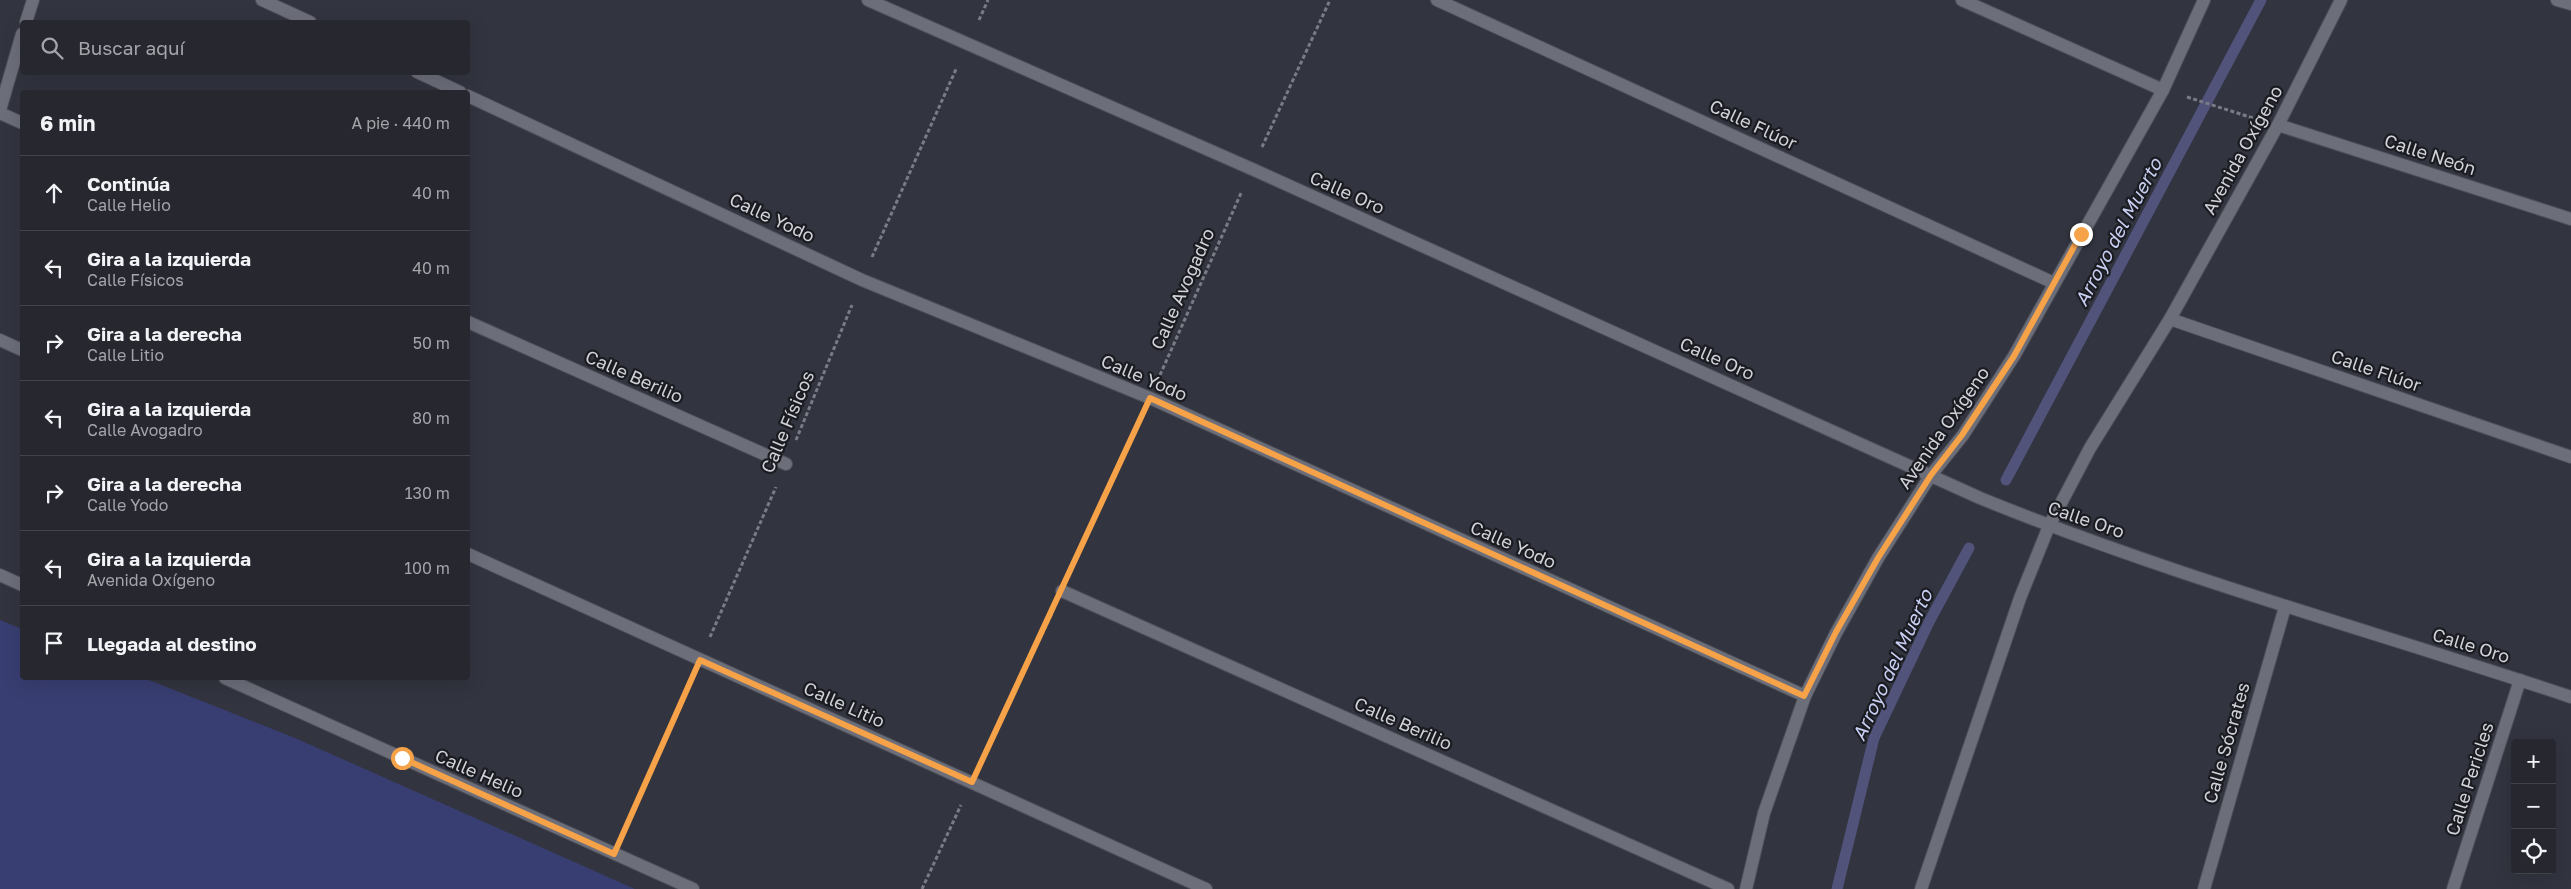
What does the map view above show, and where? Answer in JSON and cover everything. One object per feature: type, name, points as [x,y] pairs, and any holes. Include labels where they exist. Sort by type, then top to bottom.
[{"type":"street","points":[[27,20],[32,0]]},
{"type":"street","points":[[262,0],[306,20]]},
{"type":"street","name":"Calle Oro","points":[[868,0],[1252,169],[1980,498],[2049,526],[2285,607],[2571,697]]},
{"type":"street","name":"Calle Flúor","points":[[1437,0],[2054,283]]},
{"type":"street","points":[[1962,0],[2163,90]]},
{"type":"street","name":"Avenida Oxígeno","points":[[1746,889],[1764,813],[1804,696],[1836,632],[1874,566],[1931,475],[1962,435],[2014,356],[2163,90],[2204,0]]},
{"type":"street","name":"Avenida Oxígeno","points":[[1921,889],[2010,624],[2049,526],[2090,448],[2170,319],[2278,125],[2341,0]]},
{"type":"street","points":[[2557,0],[2571,4]]},
{"type":"street","points":[[20,41],[0,111],[20,122]]},
{"type":"street","points":[[423,75],[456,90]]},
{"type":"street","name":"Calle Yodo","points":[[470,97],[862,280],[1150,398],[1804,696]]},
{"type":"street","name":"Calle Neón","points":[[2278,125],[2571,219]]},
{"type":"street","name":"Calle Flúor","points":[[2170,319],[2571,456]]},
{"type":"street","name":"Calle Berilio","points":[[470,323],[786,464]]},
{"type":"street","points":[[0,340],[20,349]]},
{"type":"street","name":"Calle Litio","points":[[470,555],[1206,889]]},
{"type":"street","points":[[0,575],[20,585]]},
{"type":"street","name":"Calle Berilio","points":[[1062,591],[1728,889]]},
{"type":"street","name":"Calle Sócrates","points":[[2204,889],[2285,607]]},
{"type":"street","name":"Calle Helio","points":[[229,680],[693,889]]},
{"type":"street","name":"Calle Pericles","points":[[2453,889],[2520,680]]},
{"type":"path","name":"Calle Físicos","points":[[614,854],[786,464],[862,280],[988,0]]},
{"type":"path","name":"Calle Avogadro","points":[[922,889],[1062,591],[1330,0]]},
{"type":"path","points":[[2184,96],[2254,118]]},
{"type":"shaded area","points":[[0,620],[20,628],[20,680],[149,680],[295,738],[635,889],[0,889]]},
{"type":"waterway","name":"Arroyo del Muerto","points":[[2006,480],[2261,0]]},
{"type":"waterway","name":"Arroyo del Muerto","points":[[1837,889],[1874,738],[1929,622],[1969,548]]},
{"type":"route","points":[[402,758],[614,854],[700,660],[972,782],[1150,398],[1804,696],[1836,632],[1878,558],[1931,475],[1962,435],[2014,356],[2081,234]]}]
